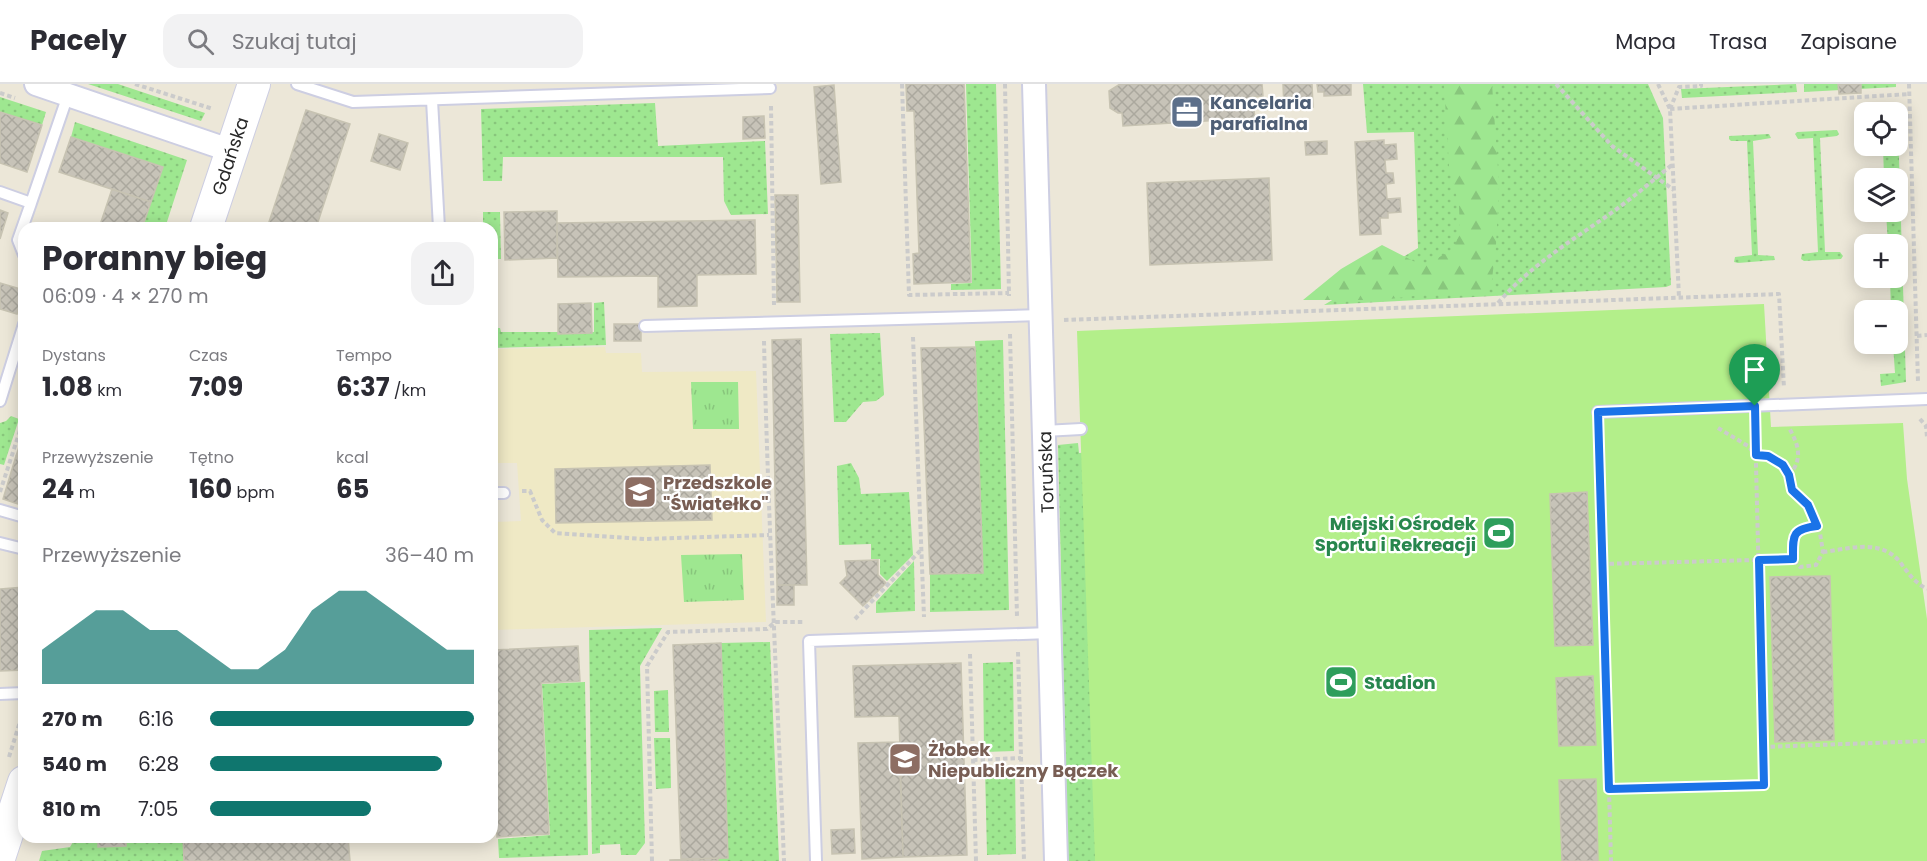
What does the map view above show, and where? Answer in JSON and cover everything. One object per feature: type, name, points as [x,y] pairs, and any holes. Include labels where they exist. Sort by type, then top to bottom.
[{"type":"street","points":[[36,84],[232,151]]},
{"type":"street","name":"Gdańska","points":[[208,222],[254,84]]},
{"type":"street","name":"Toruńska","points":[[1034,84],[1051,318],[1044,431],[1056,861]]},
{"type":"street","points":[[0,855],[15,772]]},
{"type":"lane","points":[[297,84],[353,102],[770,87]]},
{"type":"lane","points":[[24,222],[68,95]]},
{"type":"lane","points":[[432,100],[439,222]]},
{"type":"lane","points":[[0,192],[31,202]]},
{"type":"lane","points":[[645,326],[1010,316],[1051,318]]},
{"type":"lane","points":[[0,401],[18,343]]},
{"type":"lane","points":[[1598,412],[1927,399]]},
{"type":"lane","points":[[1044,431],[1081,429]]},
{"type":"lane","points":[[498,494],[504,493]]},
{"type":"lane","points":[[0,510],[18,515]]},
{"type":"lane","points":[[0,543],[18,548]]},
{"type":"lane","points":[[816,861],[809,641],[1050,633]]},
{"type":"lane","points":[[0,694],[18,693]]},
{"type":"path","points":[[135,84],[213,108]]},
{"type":"path","points":[[902,84],[909,295],[1009,292]]},
{"type":"path","points":[[1005,84],[1024,861]]},
{"type":"path","points":[[1556,84],[1612,146],[1675,191]]},
{"type":"path","points":[[1658,84],[1670,109],[1679,297]]},
{"type":"path","points":[[1670,109],[1679,87],[1701,84]]},
{"type":"path","points":[[1909,84],[1917,336],[1927,335]]},
{"type":"path","points":[[770,87],[774,312],[764,322],[769,535],[775,622],[784,861]]},
{"type":"path","points":[[1670,109],[1909,94]]},
{"type":"path","points":[[1497,304],[1510,289],[1570,240],[1609,215],[1673,164]]},
{"type":"path","points":[[1051,318],[1779,294],[1785,405]]},
{"type":"path","points":[[999,335],[1010,335]]},
{"type":"path","points":[[924,337],[913,337],[924,618]]},
{"type":"path","points":[[1609,789],[1764,785],[1755,406]]},
{"type":"path","points":[[1598,412],[1611,861]]},
{"type":"path","points":[[1709,424],[1734,436],[1756,455],[1768,456],[1777,460],[1789,475],[1792,490],[1808,505],[1817,526],[1823,552],[1816,565],[1807,568],[1800,567],[1793,559],[1793,539],[1800,529],[1817,526]]},
{"type":"path","points":[[1926,426],[1927,437]]},
{"type":"path","points":[[1789,475],[1798,462],[1798,445],[1790,428]]},
{"type":"path","points":[[0,493],[18,437]]},
{"type":"path","points":[[519,491],[530,491],[542,520],[555,533],[645,539],[769,535]]},
{"type":"path","points":[[1823,552],[1863,546],[1885,551],[1898,560],[1918,584],[1927,590]]},
{"type":"path","points":[[854,620],[920,550]]},
{"type":"path","points":[[1602,564],[1793,559]]},
{"type":"path","points":[[652,861],[647,666],[668,632],[767,629],[775,622]]},
{"type":"path","points":[[971,664],[976,861]]},
{"type":"path","points":[[1763,747],[1927,741]]},
{"type":"path","points":[[15,772],[18,751]]},
{"type":"path","points":[[973,760],[1021,758]]},
{"type":"shaded area","name":"Przedszkole \"Światełko\"","points":[[605,347],[606,353],[641,353],[642,372],[756,371],[766,622],[498,630],[498,522],[521,521],[517,463],[498,463],[498,349]]},
{"type":"green space","points":[[88,84],[118,84],[205,113],[201,121]]},
{"type":"green space","points":[[966,84],[996,84],[1001,289],[951,290],[951,284],[972,283]]},
{"type":"green space","points":[[1363,84],[1648,84],[1663,118],[1671,285],[1324,305],[1418,248],[1414,132],[1367,133]]},
{"type":"green space","points":[[1444,84],[1492,84],[1499,184],[1491,288],[1477,295],[1421,295],[1382,300],[1303,300],[1341,269],[1382,245],[1423,266],[1454,249],[1460,229],[1459,206],[1449,166]]},
{"type":"green space","points":[[1796,84],[1797,92],[1682,98],[1681,89]]},
{"type":"green space","points":[[1804,84],[1896,84],[1896,87],[1804,92]]},
{"type":"green space","points":[[0,97],[46,112],[42,125],[0,112]]},
{"type":"green space","points":[[655,103],[658,146],[765,141],[768,214],[731,215],[724,201],[723,157],[503,157],[502,181],[483,181],[481,109]]},
{"type":"green space","points":[[75,122],[187,160],[167,222],[144,222],[162,167],[71,137]]},
{"type":"green space","points":[[1837,130],[1839,134],[1837,136],[1820,138],[1825,252],[1840,252],[1843,256],[1841,259],[1804,261],[1801,259],[1802,254],[1818,252],[1813,138],[1798,139],[1795,134],[1797,132]]},
{"type":"green space","points":[[1769,134],[1771,138],[1753,141],[1758,255],[1774,256],[1775,260],[1734,262],[1735,257],[1752,255],[1747,141],[1731,141],[1729,136]]},
{"type":"green space","points":[[1883,156],[1899,156],[1899,168],[1884,168]]},
{"type":"green space","points":[[483,212],[500,212],[501,259],[498,259],[498,222],[483,222]]},
{"type":"green space","points":[[1887,222],[1901,222],[1901,234],[1887,234]]},
{"type":"green space","points":[[1890,288],[1903,288],[1903,300],[1891,300]]},
{"type":"green space","points":[[604,302],[606,345],[498,348],[498,328],[501,332],[594,332],[594,303]]},
{"type":"green space","name":"Miejski Ośrodek Sportu i Rekreacji","points":[[1764,304],[1771,427],[1903,423],[1907,479],[1927,619],[1927,861],[1095,861],[1077,331]]},
{"type":"green space","points":[[880,333],[884,395],[876,401],[863,402],[846,422],[834,422],[830,334]]},
{"type":"green space","points":[[1003,340],[1009,610],[930,612],[930,574],[983,572],[975,341]]},
{"type":"green space","points":[[1894,354],[1905,354],[1906,382],[1881,386],[1880,374],[1895,373]]},
{"type":"green space","points":[[691,382],[738,382],[739,429],[693,429]]},
{"type":"green space","points":[[11,416],[18,419],[4,465],[0,464],[0,423]]},
{"type":"green space","points":[[1078,443],[1079,453],[1092,452],[1118,861],[1068,861],[1058,445]]},
{"type":"green space","points":[[851,463],[859,478],[861,494],[909,492],[913,555],[887,581],[880,574],[880,559],[871,559],[871,544],[839,545],[837,466]]},
{"type":"green space","points":[[742,554],[744,600],[684,602],[681,555]]},
{"type":"green space","points":[[914,561],[915,611],[876,613],[876,602]]},
{"type":"green space","points":[[662,628],[640,666],[645,843],[636,855],[621,855],[620,844],[600,845],[600,853],[592,854],[589,630]]},
{"type":"green space","points":[[770,642],[779,861],[718,861],[718,858],[728,857],[721,643]]},
{"type":"green space","points":[[1013,662],[1014,751],[984,752],[983,663]]},
{"type":"green space","points":[[585,682],[588,855],[499,858],[498,839],[550,835],[542,684]]},
{"type":"green space","points":[[668,690],[669,732],[655,732],[654,691]]},
{"type":"green space","points":[[654,738],[670,738],[671,788],[656,789]]},
{"type":"green space","points":[[1015,767],[1016,854],[987,855],[985,768]]},
{"type":"green space","points":[[72,843],[99,843],[99,847],[126,846],[126,843],[183,843],[184,861],[39,861],[42,851],[70,847]]},
{"type":"building","points":[[906,84],[964,84],[971,282],[914,284],[913,254],[919,253],[914,111],[907,111]]},
{"type":"building","points":[[1120,84],[1262,84],[1263,96],[1252,97],[1255,118],[1123,126],[1122,113],[1110,108],[1109,91]]},
{"type":"building","points":[[1283,84],[1312,84],[1313,107],[1284,108]]},
{"type":"building","points":[[1317,84],[1351,84],[1351,95],[1324,96],[1324,92],[1318,92]]},
{"type":"building","points":[[1838,84],[1861,84],[1861,93],[1839,94]]},
{"type":"building","points":[[834,85],[841,182],[821,184],[814,87]]},
{"type":"building","points":[[306,110],[350,124],[318,222],[269,222]]},
{"type":"building","points":[[0,112],[42,125],[27,172],[0,163]]},
{"type":"building","points":[[764,116],[765,138],[743,139],[743,117]]},
{"type":"building","points":[[379,134],[408,143],[400,170],[371,161]]},
{"type":"building","points":[[71,137],[163,167],[151,202],[59,172]]},
{"type":"building","points":[[1384,140],[1384,145],[1396,144],[1397,159],[1385,160],[1386,173],[1393,173],[1394,183],[1386,184],[1387,199],[1400,198],[1401,212],[1388,213],[1388,218],[1380,218],[1381,234],[1360,235],[1355,142]]},
{"type":"building","points":[[1327,141],[1327,154],[1306,155],[1305,142]]},
{"type":"building","points":[[1269,178],[1272,260],[1150,265],[1147,183]]},
{"type":"building","points":[[112,189],[151,202],[144,222],[101,222]]},
{"type":"building","points":[[775,195],[798,195],[800,302],[777,302]]},
{"type":"building","points":[[0,210],[8,213],[0,239]]},
{"type":"building","points":[[557,211],[557,258],[505,260],[504,212]]},
{"type":"building","points":[[755,220],[756,274],[697,275],[697,306],[658,307],[658,276],[558,277],[557,223]]},
{"type":"building","points":[[0,283],[18,288],[17,314],[0,309]]},
{"type":"building","points":[[591,303],[592,333],[558,334],[558,304]]},
{"type":"building","points":[[614,324],[641,324],[641,341],[614,341]]},
{"type":"building","points":[[801,339],[807,585],[777,585],[772,340]]},
{"type":"building","points":[[975,347],[983,573],[930,574],[921,348]]},
{"type":"building","points":[[16,456],[18,456],[18,504],[3,499]]},
{"type":"building","points":[[710,465],[712,520],[556,523],[555,469]]},
{"type":"building","points":[[1587,492],[1593,645],[1555,646],[1550,494]]},
{"type":"building","points":[[878,560],[878,575],[886,583],[863,606],[840,583],[847,576],[845,561]]},
{"type":"building","points":[[1830,576],[1834,740],[1775,742],[1770,577]]},
{"type":"building","points":[[777,585],[794,585],[794,605],[777,605]]},
{"type":"building","points":[[18,588],[18,670],[0,671],[0,589]]},
{"type":"building","points":[[721,643],[728,858],[681,859],[673,645]]},
{"type":"building","points":[[578,646],[580,681],[541,683],[549,834],[498,837],[498,650]]},
{"type":"building","points":[[961,663],[967,855],[903,857],[899,716],[855,717],[853,666]]},
{"type":"building","points":[[1593,676],[1596,745],[1559,746],[1556,678]]},
{"type":"building","points":[[899,742],[903,857],[862,859],[858,743]]},
{"type":"building","points":[[1596,779],[1598,861],[1562,861],[1559,780]]},
{"type":"building","points":[[854,829],[855,853],[832,854],[831,830]]},
{"type":"building","points":[[98,843],[126,843],[126,846],[98,847]]},
{"type":"building","points":[[183,843],[348,843],[350,861],[184,861]]},
{"type":"building","points":[[718,858],[718,861],[670,861],[670,860]]},
{"type":"place","name":"Kancelaria parafialna","points":[[1187,112]]},
{"type":"place","name":"Przedszkole \"Światełko\"","points":[[640,492]]},
{"type":"place","name":"Miejski Ośrodek Sportu i Rekreacji","points":[[1499,533]]},
{"type":"place","name":"Stadion","points":[[1341,682]]},
{"type":"place","name":"Żłobek Niepubliczny Bączek","points":[[905,759]]},
{"type":"route","points":[[1755,406],[1756,455],[1768,456],[1783,465],[1789,475],[1792,490],[1808,505],[1817,526],[1806,527],[1796,532],[1793,539],[1793,559],[1759,560],[1764,785],[1609,789],[1598,412],[1755,406]]}]
